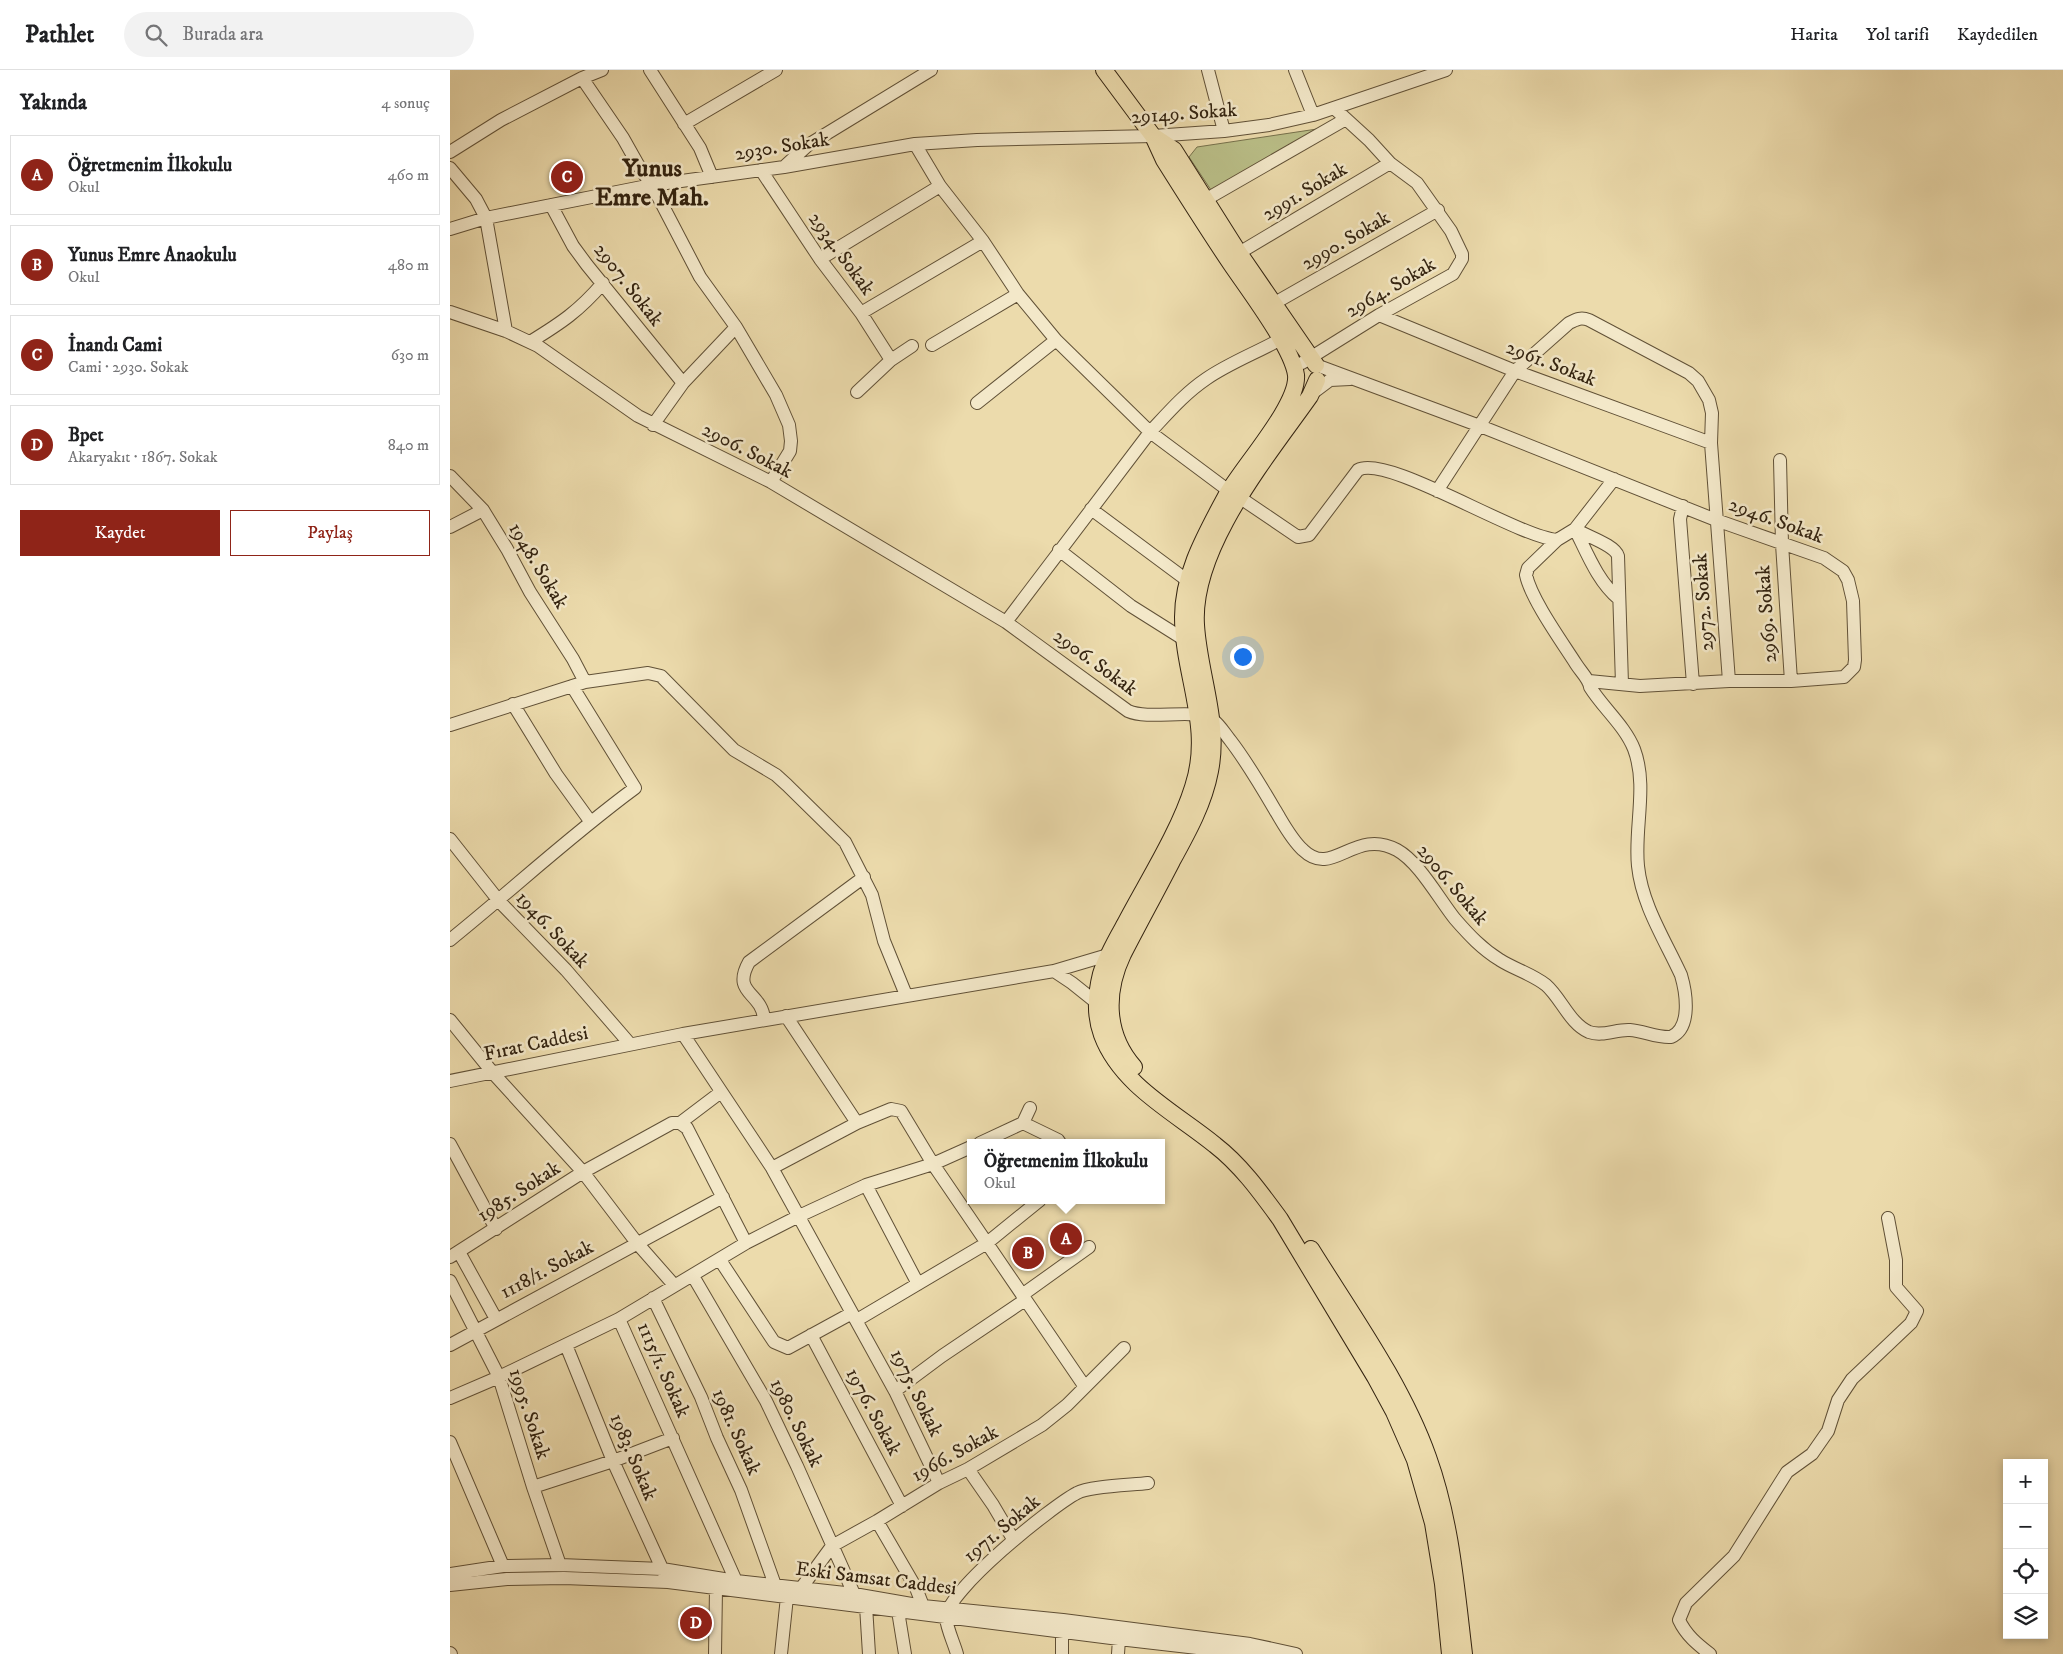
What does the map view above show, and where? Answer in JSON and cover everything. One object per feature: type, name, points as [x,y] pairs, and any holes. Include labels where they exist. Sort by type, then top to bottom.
[{"type":"main road","points":[[1104,70],[1153,136],[1164,160],[1281,339],[1312,370]]},
{"type":"main road","points":[[1153,136],[1174,150],[1273,304],[1312,370],[1310,396],[1234,494],[1206,564],[1196,602],[1198,645],[1206,717],[1201,738],[1200,761],[1192,810],[1116,954],[1101,976],[1097,1003],[1102,1035],[1122,1069],[1131,1079],[1172,1114],[1217,1146],[1251,1181],[1277,1214],[1389,1403],[1415,1460],[1433,1523],[1443,1584],[1450,1654]]},
{"type":"main road","points":[[1206,717],[1188,668],[1184,608],[1188,581],[1196,555],[1288,404],[1295,388],[1312,370]]},
{"type":"main road","points":[[1116,954],[1110,1003],[1113,1028],[1124,1052],[1138,1072],[1228,1143],[1274,1193],[1289,1213],[1386,1371],[1405,1406],[1428,1456],[1443,1507],[1456,1582],[1464,1654]]},
{"type":"street","points":[[650,70],[700,148],[712,177]]},
{"type":"street","points":[[684,124],[776,70]]},
{"type":"street","points":[[784,167],[808,145],[931,70]]},
{"type":"street","points":[[1208,70],[1224,131]]},
{"type":"street","points":[[1295,70],[1312,115]]},
{"type":"street","name":"29149. Sokak","points":[[915,144],[977,140],[1153,136],[1224,131],[1269,125],[1312,115],[1446,70]]},
{"type":"street","points":[[450,152],[501,120],[592,73],[623,138],[652,185],[700,276],[736,328],[776,395],[791,431],[790,451],[771,482]]},
{"type":"street","name":"2964. Sokak","points":[[1312,370],[1379,315],[1453,274],[1457,270],[1462,254],[1438,210],[1417,182],[1390,163],[1369,140],[1334,108]]},
{"type":"street","points":[[1205,200],[1346,119]]},
{"type":"street","points":[[915,144],[940,186],[983,241],[1018,294],[1056,340],[1150,432],[1234,494],[1298,537],[1309,534],[1354,473],[1363,467],[1374,467],[1411,479],[1528,531],[1558,540]]},
{"type":"street","name":"2930. Sokak","points":[[450,230],[486,218],[652,185],[784,167],[915,144]]},
{"type":"street","name":"2991. Sokak","points":[[1239,253],[1390,163]]},
{"type":"street","points":[[450,168],[476,199],[486,218],[506,331]]},
{"type":"street","name":"2934. Sokak","points":[[761,170],[820,259],[861,313],[891,360]]},
{"type":"street","points":[[820,259],[940,186]]},
{"type":"street","name":"2907. Sokak","points":[[551,205],[573,246],[683,383]]},
{"type":"street","name":"2990. Sokak","points":[[1273,304],[1438,210]]},
{"type":"street","points":[[861,313],[983,241]]},
{"type":"street","points":[[530,342],[566,319],[585,304],[603,283]]},
{"type":"street","points":[[932,344],[1018,294]]},
{"type":"street","name":"2906. Sokak","points":[[450,312],[506,331],[530,342],[653,424],[771,482],[1006,622],[1128,712],[1140,715],[1206,717],[1244,758],[1299,846],[1311,856],[1321,860],[1330,859],[1354,847],[1369,843],[1377,843],[1398,850],[1411,861],[1442,903],[1476,943],[1499,959],[1544,984],[1585,1030],[1601,1034],[1630,1030],[1671,1037],[1679,1031],[1683,1023],[1684,985],[1675,961],[1653,917],[1639,873],[1636,847],[1640,777],[1634,749],[1617,722],[1593,692],[1589,681],[1577,666],[1529,586],[1526,575],[1528,568],[1558,540],[1575,529],[1614,479]]},
{"type":"street","name":"2961. Sokak","points":[[1379,315],[1515,372],[1711,443]]},
{"type":"street","name":"2972. Sokak","points":[[1437,491],[1515,372],[1569,322],[1582,318],[1589,320],[1689,373],[1698,381],[1709,400],[1710,406],[1716,520],[1729,681]]},
{"type":"street","points":[[653,424],[683,383],[736,328]]},
{"type":"street","points":[[1006,622],[1150,432],[1184,397],[1207,379],[1281,339]]},
{"type":"street","points":[[977,403],[1056,340]]},
{"type":"street","points":[[857,392],[891,360],[912,346]]},
{"type":"street","points":[[1312,370],[1350,378]]},
{"type":"street","name":"2946. Sokak","points":[[1312,370],[1350,378],[1480,426],[1518,443],[1716,520],[1824,558],[1834,564],[1848,580],[1853,601],[1856,660],[1850,673],[1844,677],[1836,679],[1729,681],[1640,686],[1589,681]]},
{"type":"street","name":"2969. Sokak","points":[[1780,460],[1782,544],[1790,681]]},
{"type":"street","name":"1948. Sokak","points":[[450,476],[483,510],[530,592],[573,658],[585,682]]},
{"type":"street","points":[[1683,506],[1680,520],[1693,684]]},
{"type":"street","points":[[1092,509],[1188,581]]},
{"type":"street","points":[[450,527],[483,510]]},
{"type":"street","points":[[1575,529],[1587,537],[1616,550],[1618,556],[1622,684]]},
{"type":"street","points":[[1575,529],[1599,575],[1610,592],[1619,599]]},
{"type":"street","points":[[1059,550],[1131,606],[1185,640]]},
{"type":"street","points":[[450,725],[585,682],[648,673],[661,676],[734,750],[776,775],[798,793],[845,842],[872,896],[884,941],[906,996]]},
{"type":"street","points":[[450,940],[499,901],[590,821],[635,788],[619,765],[572,686]]},
{"type":"street","points":[[513,704],[556,774],[590,821]]},
{"type":"street","name":"1946. Sokak","points":[[450,839],[499,901],[566,970],[630,1044]]},
{"type":"street","points":[[764,1019],[763,1009],[747,991],[743,982],[743,972],[749,962],[864,877]]},
{"type":"street","name":"Fırat Caddesi","points":[[450,1080],[764,1019],[1054,971],[1116,954]]},
{"type":"street","points":[[1054,971],[1097,1003]]},
{"type":"street","points":[[786,1016],[857,1123]]},
{"type":"street","points":[[450,1020],[493,1073],[583,1172],[636,1243],[674,1285]]},
{"type":"street","name":"1975. Sokak","points":[[683,1034],[772,1168],[895,1391],[939,1483]]},
{"type":"street","name":"1985. Sokak","points":[[455,1255],[583,1172],[672,1123],[680,1123],[721,1092]]},
{"type":"street","points":[[772,1168],[857,1123],[891,1108],[901,1111],[933,1164],[1085,1387]]},
{"type":"street","points":[[989,1139],[1023,1123],[1030,1108]]},
{"type":"street","points":[[680,1123],[688,1128],[746,1243]]},
{"type":"street","points":[[1023,1123],[1056,1139]]},
{"type":"street","points":[[450,1144],[496,1229]]},
{"type":"street","points":[[450,1398],[499,1377],[619,1319],[746,1243],[799,1216],[866,1185],[933,1164],[967,1149]]},
{"type":"street","points":[[866,1185],[918,1284]]},
{"type":"street","name":"1118/1. Sokak","points":[[450,1344],[723,1197]]},
{"type":"street","points":[[720,1260],[774,1342],[788,1348],[811,1335],[855,1317],[918,1284],[988,1243],[1035,1204]]},
{"type":"street","points":[[1710,1654],[1696,1644],[1684,1631],[1679,1620],[1686,1603],[1734,1556],[1787,1472],[1812,1454],[1828,1431],[1838,1400],[1852,1379],[1884,1346],[1911,1323],[1917,1311],[1896,1287],[1896,1260],[1888,1218]]},
{"type":"street","points":[[895,1391],[1024,1298],[1089,1247]]},
{"type":"street","points":[[455,1255],[496,1319]]},
{"type":"street","name":"1980. Sokak","points":[[693,1276],[766,1401],[854,1594]]},
{"type":"street","name":"1995. Sokak","points":[[450,1281],[499,1377],[533,1487],[560,1564]]},
{"type":"street","name":"1981. Sokak","points":[[652,1298],[701,1397],[716,1438],[742,1490],[775,1585]]},
{"type":"street","name":"1115/1. Sokak","points":[[619,1319],[736,1581]]},
{"type":"street","name":"1976. Sokak","points":[[811,1335],[902,1506]]},
{"type":"street","name":"1983. Sokak","points":[[566,1345],[613,1461],[668,1582]]},
{"type":"street","name":"1966. Sokak","points":[[802,1587],[832,1546],[1042,1425],[1067,1405],[1124,1348]]},
{"type":"street","points":[[533,1487],[613,1461],[673,1438]]},
{"type":"street","points":[[450,1442],[503,1566]]},
{"type":"street","points":[[968,1469],[993,1505],[1013,1539]]},
{"type":"street","name":"1971. Sokak","points":[[947,1612],[963,1587],[1013,1539],[1078,1492],[1148,1483]]},
{"type":"street","points":[[877,1521],[916,1588],[923,1606]]},
{"type":"street","name":"Eski Samsat Caddesi","points":[[450,1574],[503,1566],[560,1564],[662,1569],[736,1581],[854,1594],[947,1612],[1120,1639],[1249,1654],[1274,1654]]},
{"type":"street","name":"Eski Samsat Caddesi","points":[[450,1585],[507,1579],[573,1578],[668,1582],[898,1610],[947,1612],[1250,1644],[1296,1654]]},
{"type":"street","points":[[715,1654],[716,1589]]},
{"type":"street","points":[[781,1654],[787,1597]]},
{"type":"street","points":[[866,1606],[869,1654]]},
{"type":"street","points":[[898,1610],[905,1654]]},
{"type":"street","points":[[947,1612],[958,1654]]},
{"type":"street","points":[[1062,1630],[1062,1654]]},
{"type":"street","points":[[1118,1654],[1120,1639]]},
{"type":"green space","points":[[1317,129],[1211,190],[1189,157],[1197,147]]},
{"type":"place","name":"İnandı Cami","points":[[567,177]]},
{"type":"place","name":"Öğretmenim İlkokulu","points":[[1066,1239]]},
{"type":"place","name":"Yunus Emre Anaokulu","points":[[1028,1253]]},
{"type":"place","name":"Bpet","points":[[696,1623]]},
{"type":"district","name":"Yunus Emre Mah.","points":[[652,182]]}]
